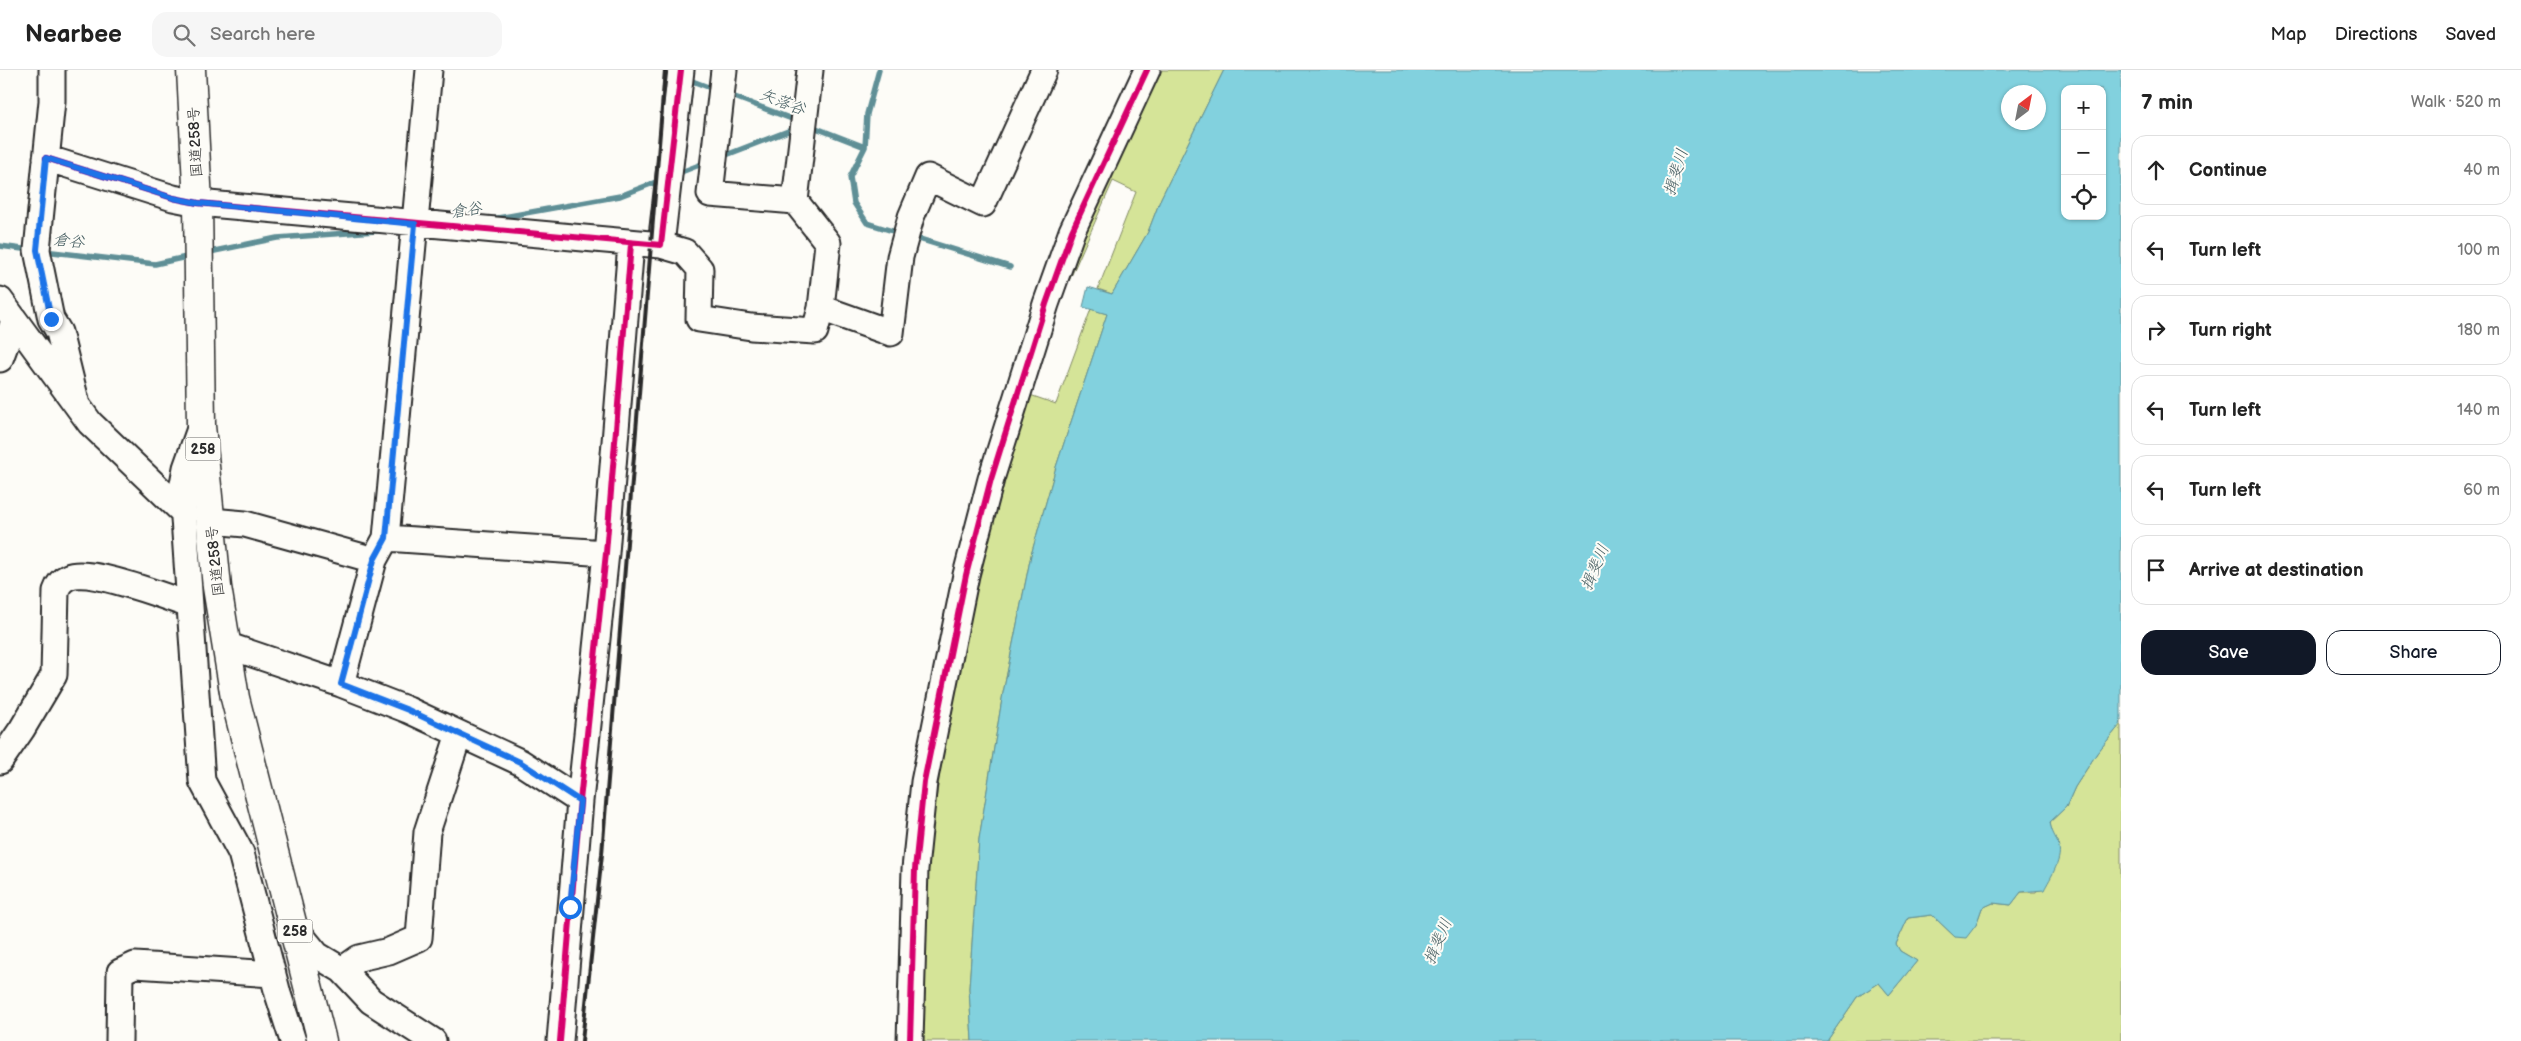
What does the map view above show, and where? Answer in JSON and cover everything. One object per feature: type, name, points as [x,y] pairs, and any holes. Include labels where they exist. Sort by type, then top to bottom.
[{"type":"highway","name":"国道258号","points":[[192,70],[198,203],[201,426],[210,521],[226,645],[235,698],[322,1041]]},
{"type":"street","points":[[52,70],[37,250],[51,319],[59,332],[77,405]]},
{"type":"street","points":[[341,684],[374,560],[386,538],[429,70]]},
{"type":"street","points":[[724,70],[710,194],[795,201]]},
{"type":"street","points":[[46,158],[173,198],[198,203],[631,244],[661,245],[685,252],[700,269],[699,319],[751,327],[815,331],[821,308],[828,243],[795,201],[810,70]]},
{"type":"street","points":[[821,308],[891,333],[900,257],[911,218],[928,177],[983,204],[1044,70]]},
{"type":"street","points":[[910,1041],[915,869],[924,782],[966,574],[991,479],[1046,304],[1072,231],[1148,70]]},
{"type":"street","points":[[661,245],[680,79]]},
{"type":"street","points":[[560,1041],[580,801],[606,553],[631,244]]},
{"type":"street","points":[[0,300],[90,423],[184,513]]},
{"type":"street","points":[[0,359],[14,321]]},
{"type":"street","points":[[201,426],[186,468],[182,489],[193,676],[202,781],[241,853],[293,1041]]},
{"type":"street","points":[[210,521],[245,524],[374,560]]},
{"type":"street","points":[[386,538],[606,553]]},
{"type":"street","points":[[0,761],[22,730],[54,675],[56,591],[59,584],[69,576],[97,576],[190,605]]},
{"type":"street","points":[[226,645],[341,684],[408,710],[520,762],[580,801]]},
{"type":"street","points":[[342,970],[359,958],[389,951],[419,938],[427,832],[458,734]]},
{"type":"street","points":[[294,927],[317,955],[342,970],[403,1031],[433,1041]]},
{"type":"street","points":[[119,1041],[120,972],[135,965],[273,974]]},
{"type":"green space","points":[[1162,70],[1224,70],[1161,198],[1148,232],[1112,294],[1098,289],[1136,192],[1113,181],[1069,281],[1062,278]]},
{"type":"green space","points":[[1091,309],[1107,314],[1056,467],[1031,555],[1003,693],[979,839],[969,988],[972,1041],[920,1041],[930,841],[948,718],[978,572],[1047,319],[1054,321],[1030,395],[1056,404]]},
{"type":"green space","points":[[2121,719],[2121,1041],[1827,1041],[1857,997],[1879,983],[1889,995],[1917,961],[1900,951],[1896,944],[1908,918],[1932,915],[1955,937],[1976,925],[1982,908],[1993,903],[2011,905],[2021,892],[2036,892],[2059,845],[2052,836],[2050,822],[2066,807],[2075,787],[2097,753],[2120,725]]},
{"type":"water","name":"揖斐川","points":[[1224,70],[2121,70],[2121,719],[2120,725],[2097,753],[2075,787],[2066,807],[2050,822],[2058,844],[2059,855],[2056,868],[2044,890],[2021,892],[2011,905],[1993,903],[1982,908],[1976,925],[1966,938],[1955,937],[1932,915],[1908,918],[1896,944],[1900,951],[1917,961],[1889,995],[1879,983],[1857,997],[1827,1041],[972,1041],[969,988],[979,839],[1003,693],[1031,555],[1056,467],[1107,314],[1083,307],[1088,287],[1112,294],[1148,232],[1161,198]]},
{"type":"waterway","points":[[879,70],[867,114],[865,147],[850,177],[854,203],[867,223],[899,233]]},
{"type":"waterway","name":"矢落谷","points":[[687,79],[716,90]]},
{"type":"waterway","name":"矢落谷","points":[[727,94],[797,121]]},
{"type":"waterway","name":"矢落谷","points":[[811,126],[865,147]]},
{"type":"waterway","name":"倉谷","points":[[721,157],[796,128]]},
{"type":"waterway","name":"倉谷","points":[[676,174],[707,162]]},
{"type":"waterway","name":"倉谷","points":[[492,219],[620,196],[661,180]]},
{"type":"waterway","name":"倉谷","points":[[205,253],[277,238],[376,231]]},
{"type":"waterway","points":[[913,237],[1010,267]]},
{"type":"waterway","name":"倉谷","points":[[0,246],[30,250]]},
{"type":"waterway","name":"倉谷","points":[[44,251],[155,264],[191,256]]},
{"type":"railway","points":[[582,1041],[602,854],[665,70]]},
{"type":"cycle path","points":[[46,158],[173,198],[198,203],[661,245],[681,70]]},
{"type":"cycle path","points":[[910,1041],[915,869],[924,782],[966,575],[991,479],[1046,304],[1072,231],[1147,70]]},
{"type":"cycle path","points":[[560,1041],[580,801],[606,553],[631,244]]},
{"type":"route","points":[[51,319],[37,250],[46,158],[173,198],[198,203],[415,224],[386,538],[374,560],[341,684],[408,710],[520,762],[580,801],[570,907]]}]
